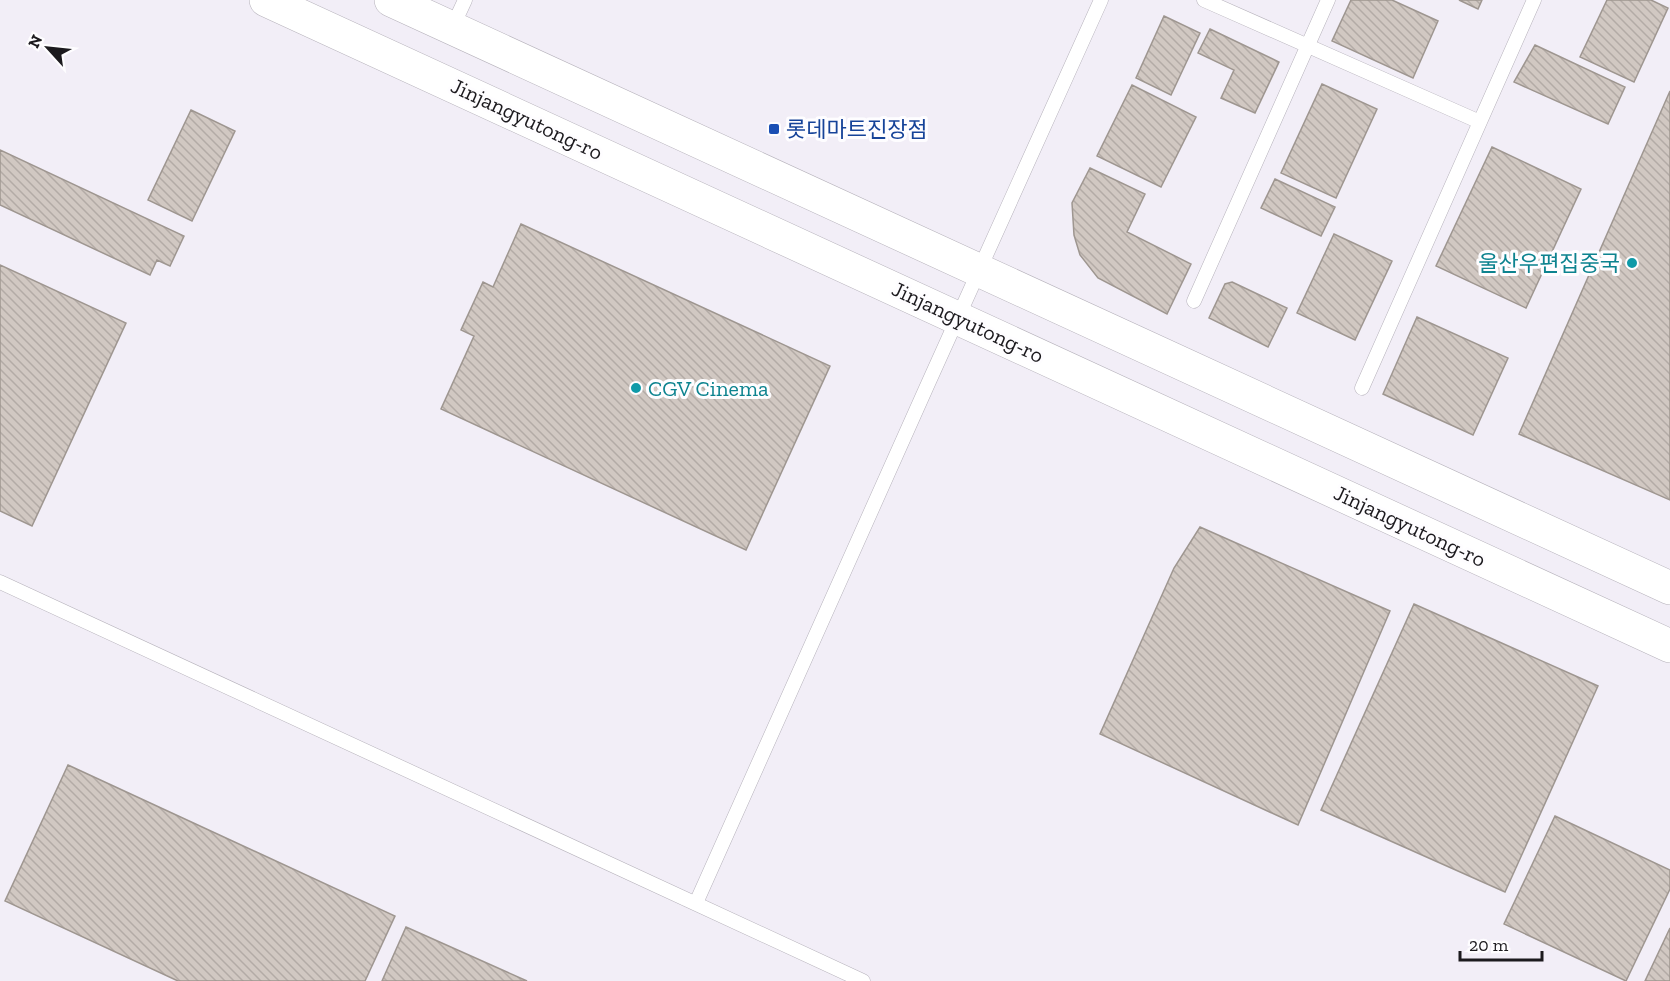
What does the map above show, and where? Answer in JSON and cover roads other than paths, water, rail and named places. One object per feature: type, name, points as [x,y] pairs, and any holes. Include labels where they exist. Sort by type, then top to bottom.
[{"type":"street","name":"Jinjangyutong-ro","points":[[266,0],[1670,646]]},
{"type":"street","points":[[391,0],[458,14],[980,271],[1670,588]]},
{"type":"lane","points":[[696,903],[1101,0]]},
{"type":"lane","points":[[1204,0],[1480,122]]},
{"type":"lane","points":[[1194,301],[1328,0]]},
{"type":"lane","points":[[1362,388],[1534,0]]},
{"type":"lane","points":[[0,582],[863,981]]},
{"type":"place","name":"롯데마트진장점","points":[[774,129]]},
{"type":"place","name":"울산우편집중국","points":[[1632,263]]},
{"type":"place","name":"CGV Cinema","points":[[636,388]]}]
